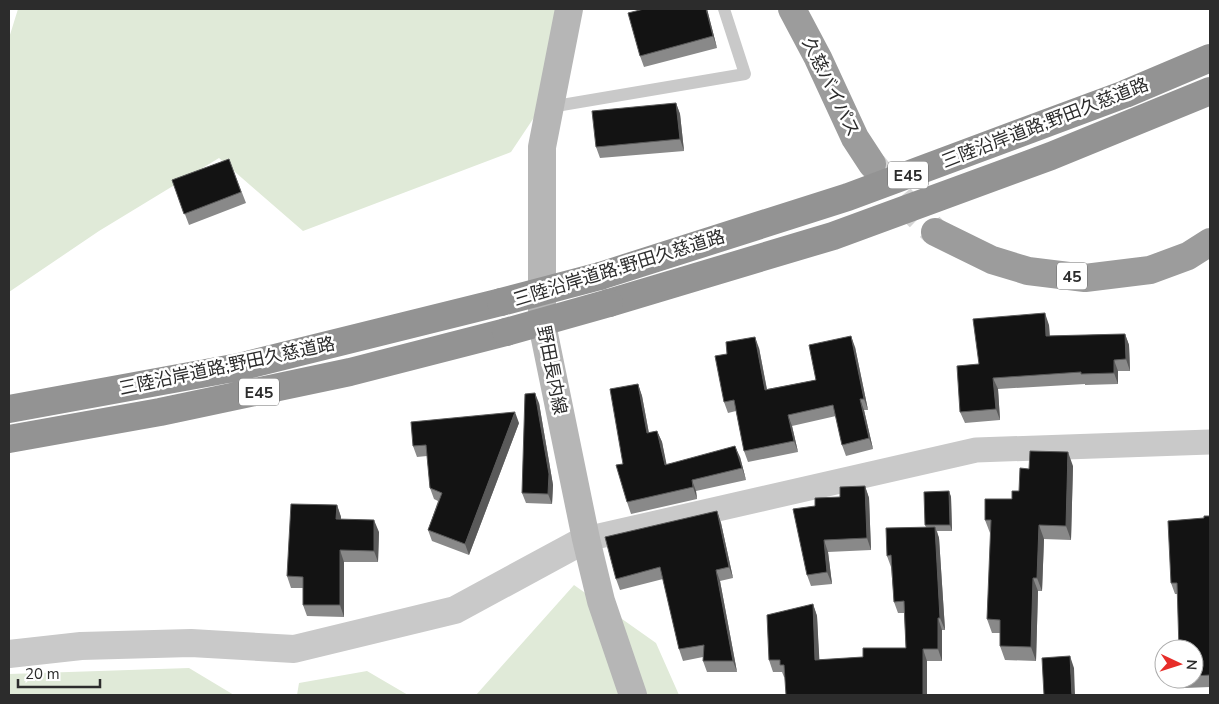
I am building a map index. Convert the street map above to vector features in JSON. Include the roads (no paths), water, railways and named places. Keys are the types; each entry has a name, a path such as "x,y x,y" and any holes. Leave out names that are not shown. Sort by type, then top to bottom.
{"highway":[{"name":"久慈バイパス","path":"792,9 818,58 854,138 872,164"},
{"path":"814,9 818,58"},
{"name":"三陸沿岸道路;野田久慈道路","path":"9,409 239,367 600,276 848,197 1125,94 1210,58"},
{"name":"三陸沿岸道路;野田久慈道路","path":"9,439 160,412 331,376 506,332 608,303 832,236 1051,156 1210,91"},
{"name":"45","path":"935,232 992,260 1028,271 1085,278 1150,270 1188,256 1210,242"}],"main road":[{"name":"野田長内線","path":"569,9 542,147 542,324 586,539 601,600 632,695"}],"street":[{"path":"9,654 81,646 191,644 294,649 455,610 586,539 976,450 1210,442"}],"lane":[{"path":"550,108 745,74 724,9"}],"tunnel":[{"path":"873,165 902,200 935,232"}]}
